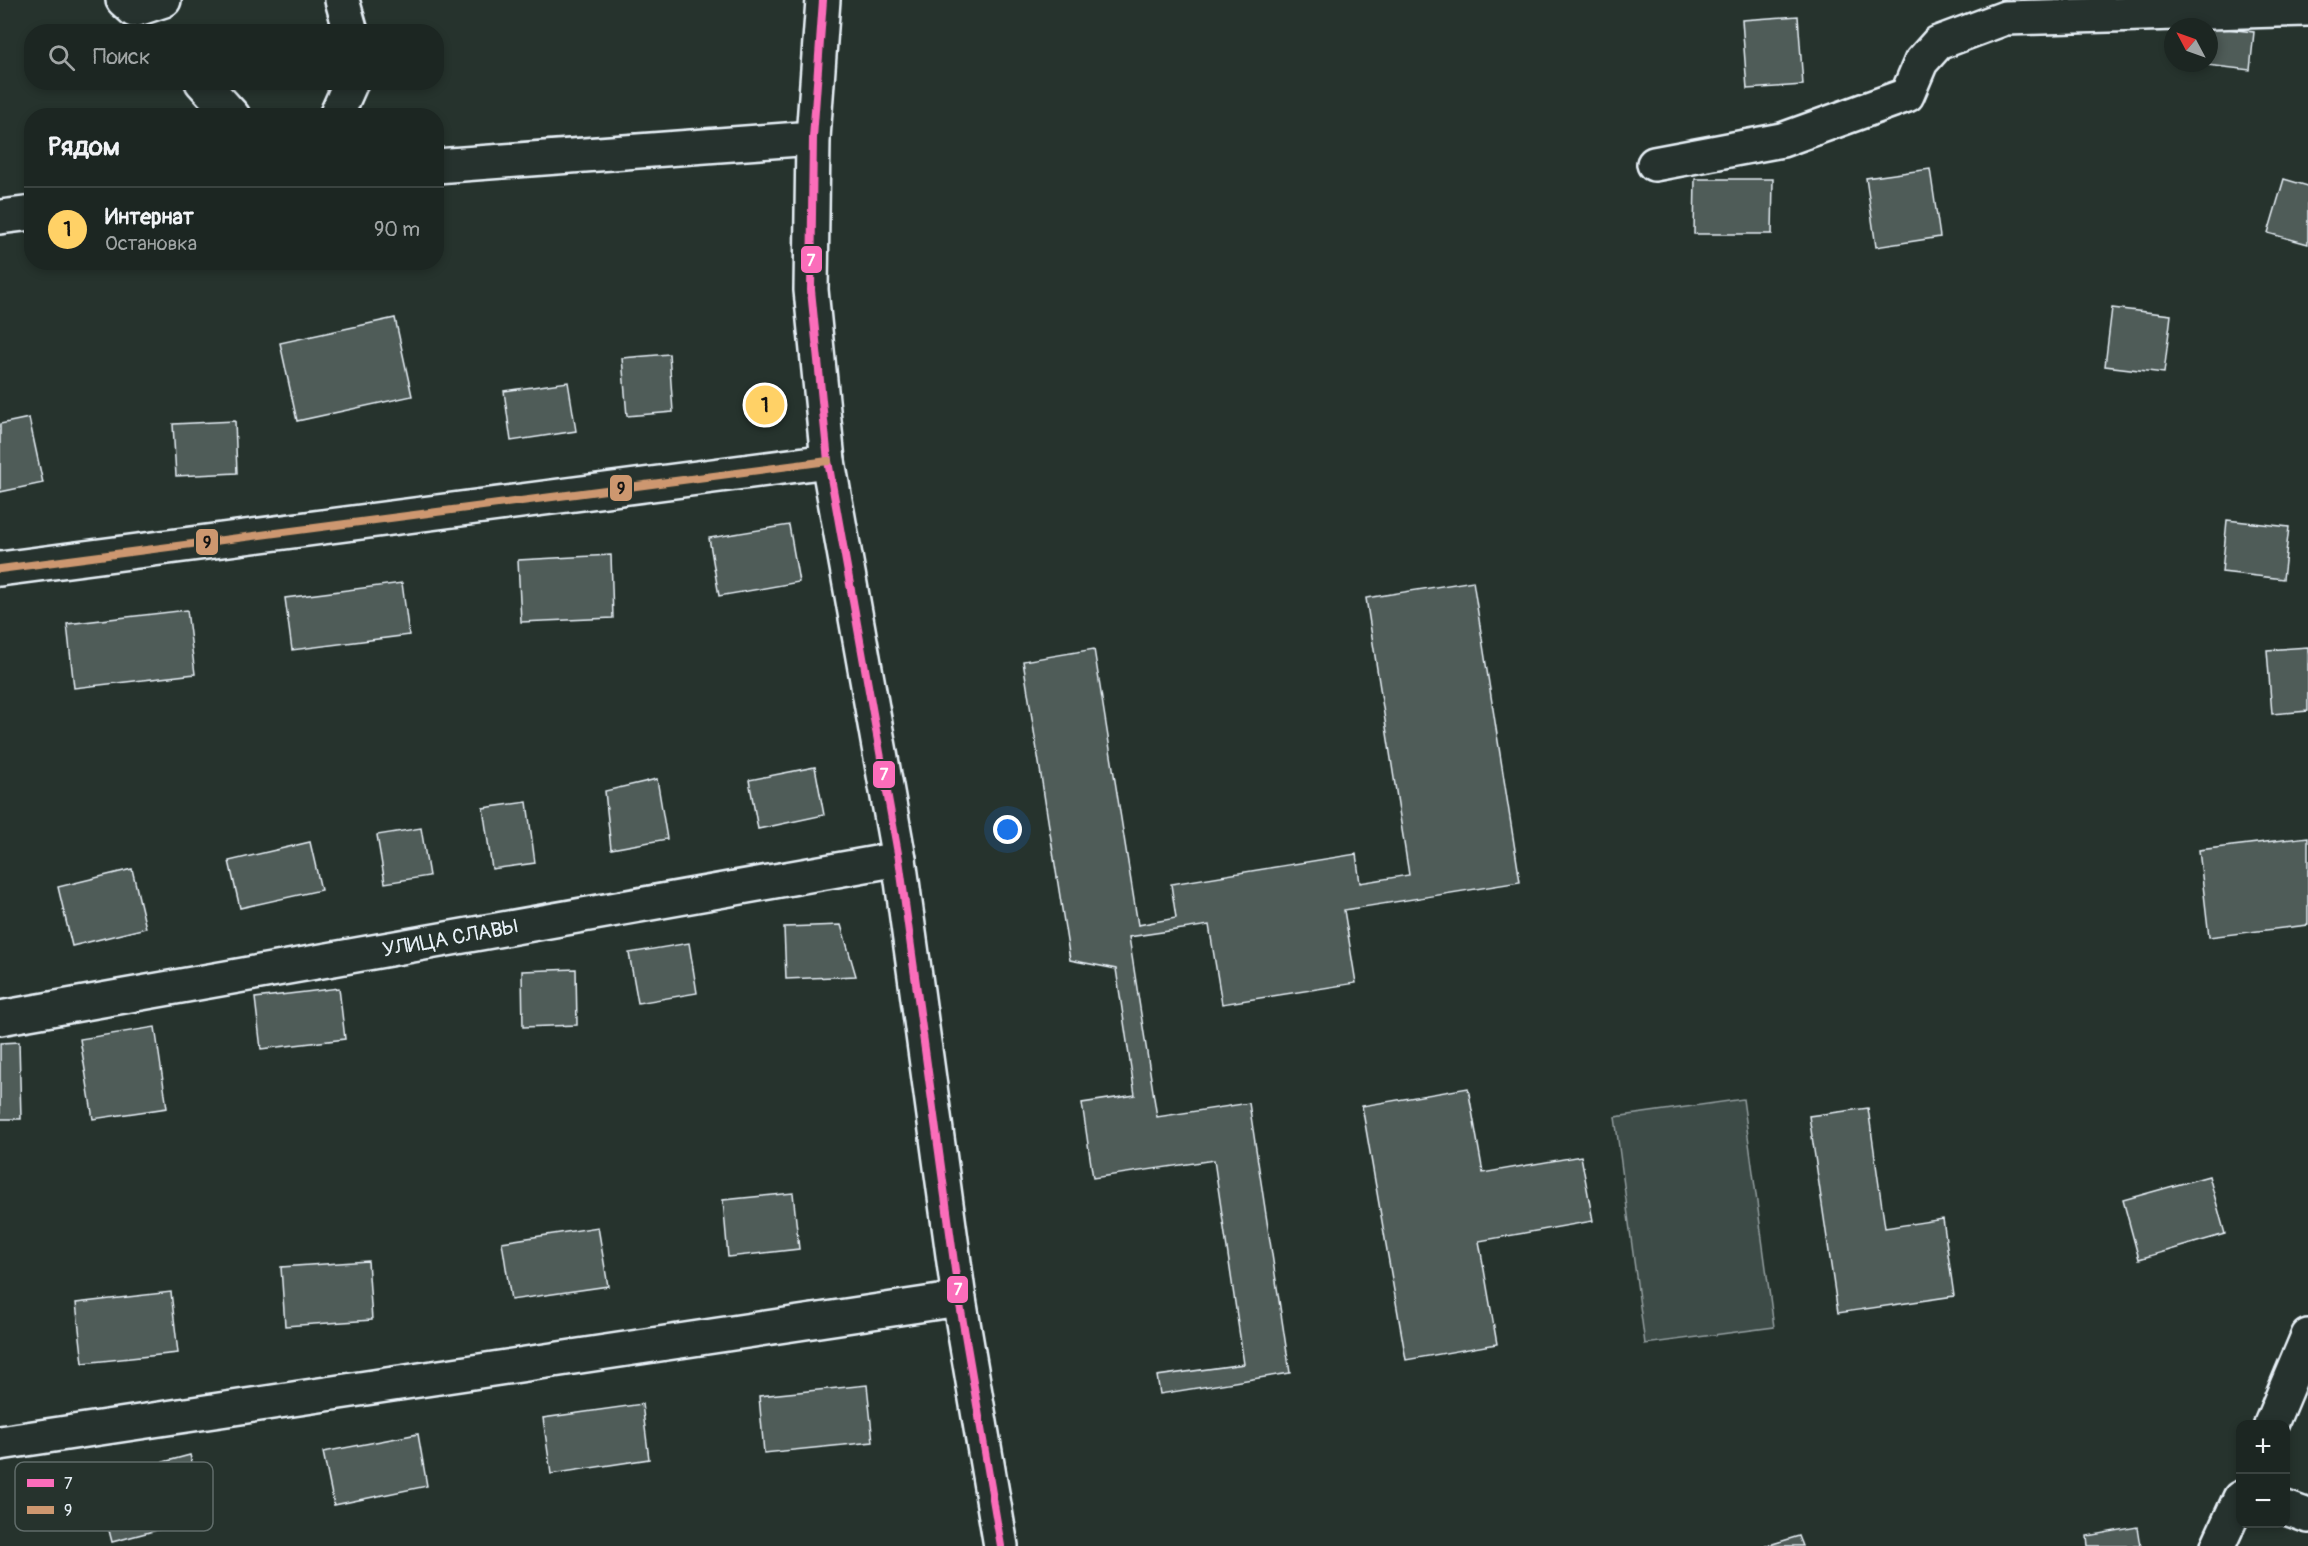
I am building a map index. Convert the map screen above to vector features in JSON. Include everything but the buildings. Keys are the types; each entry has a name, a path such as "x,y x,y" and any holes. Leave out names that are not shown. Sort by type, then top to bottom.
{"street":[{"path":"342,0 351,24"},
{"path":"823,0 813,138 811,290 828,461 899,859 959,1299 1001,1546"},
{"path":"1654,165 1782,140 1907,95 1921,62 1938,43 2005,18 2308,9"},
{"path":"209,90 226,108"},
{"path":"340,108 347,90"},
{"path":"444,165 813,138"},
{"path":"0,217 24,214"},
{"path":"0,569 828,461"},
{"name":"УЛИЦА СЛАВЫ","path":"0,1018 899,859"},
{"path":"0,1443 959,1299"},
{"path":"2273,1420 2308,1336"},
{"path":"2218,1546 2236,1508"},
{"path":"2290,1509 2308,1516"}],"shaded area":[{"path":"1743,1099 1774,1327 1645,1344 1615,1117"}],"transit line":[{"name":"7","path":"823,0 813,138 811,290 828,461 899,859 959,1299 1001,1546"},
{"name":"9","path":"0,569 828,461"}],"place":[{"name":"Интернат","path":"765,405"}]}
